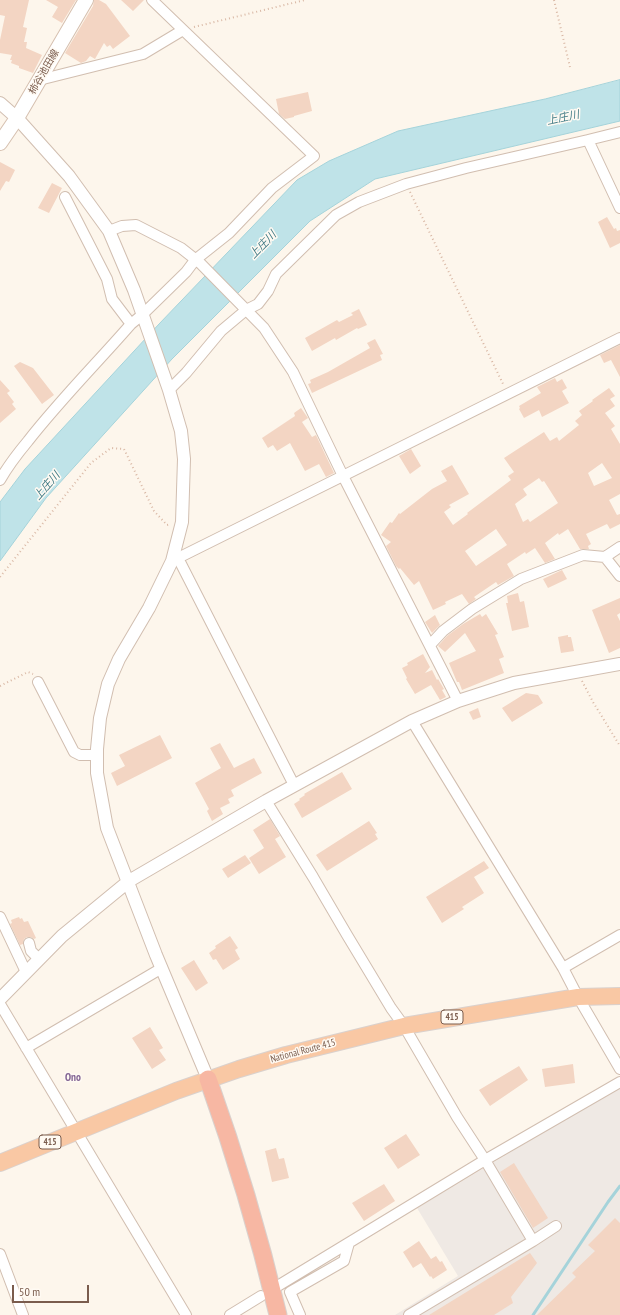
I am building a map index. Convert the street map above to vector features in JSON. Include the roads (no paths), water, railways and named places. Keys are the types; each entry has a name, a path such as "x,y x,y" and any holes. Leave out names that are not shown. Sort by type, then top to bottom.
{"highway":[{"name":"National Route 415","path":"0,1163 208,1079 286,1055 404,1026 578,997 620,996"},
{"path":"208,1079 245,1186 278,1315"}],"main road":[{"name":"柿谷池田線","path":"0,143 17,118 86,0"}],"street":[{"path":"0,480 6,469 51,412 102,358 131,324 197,261 229,233 272,188 314,156 152,0"},
{"path":"39,80 143,54 183,30"},
{"path":"0,103 17,118 69,176 109,231 134,290 169,390 181,430 184,459 182,522 175,560 119,659 108,684 100,718 96,755 97,773 107,828 162,968 208,1079"},
{"path":"169,390 186,373 221,330 246,310 258,304 268,291 276,274 336,215 359,202 406,184 466,168 620,132"},
{"path":"588,140 620,208"},
{"path":"65,197 107,278 112,299 131,324"},
{"path":"109,231 122,226 136,225 181,248 197,261 264,328 293,372 343,476 458,701"},
{"path":"175,560 620,338"},
{"path":"430,645 443,631 472,609 521,579 583,555 605,557 620,547"},
{"path":"605,557 620,576"},
{"path":"175,560 294,785"},
{"path":"0,999 62,936 129,881 294,785 412,721 458,701 514,683 620,664"},
{"path":"38,682 74,752 80,755 96,755"},
{"path":"412,721 563,968 620,1069"},
{"path":"266,801 351,942 404,1026 456,1117 486,1160 533,1241"},
{"path":"0,917 26,972"},
{"path":"563,968 620,935"},
{"path":"29,943 31,951 39,959"},
{"path":"26,1048 162,968"},
{"path":"0,1004 75,1132 186,1315"},
{"path":"276,1287 486,1160 620,1082"},
{"path":"410,1315 556,1226"},
{"path":"300,1315 290,1292 344,1261 349,1242"},
{"path":"0,1254 23,1315"},
{"path":"230,1315 261,1296"}],"water":[{"name":"上庄川","path":"620,80 620,121 375,179 310,221 172,359 46,498 0,561 0,502 25,469 159,324 297,180 329,161 398,131 545,99"}],"waterway":[{"path":"533,1315 620,1186"}],"district":[{"name":"Ono","path":"73,1078"}]}
